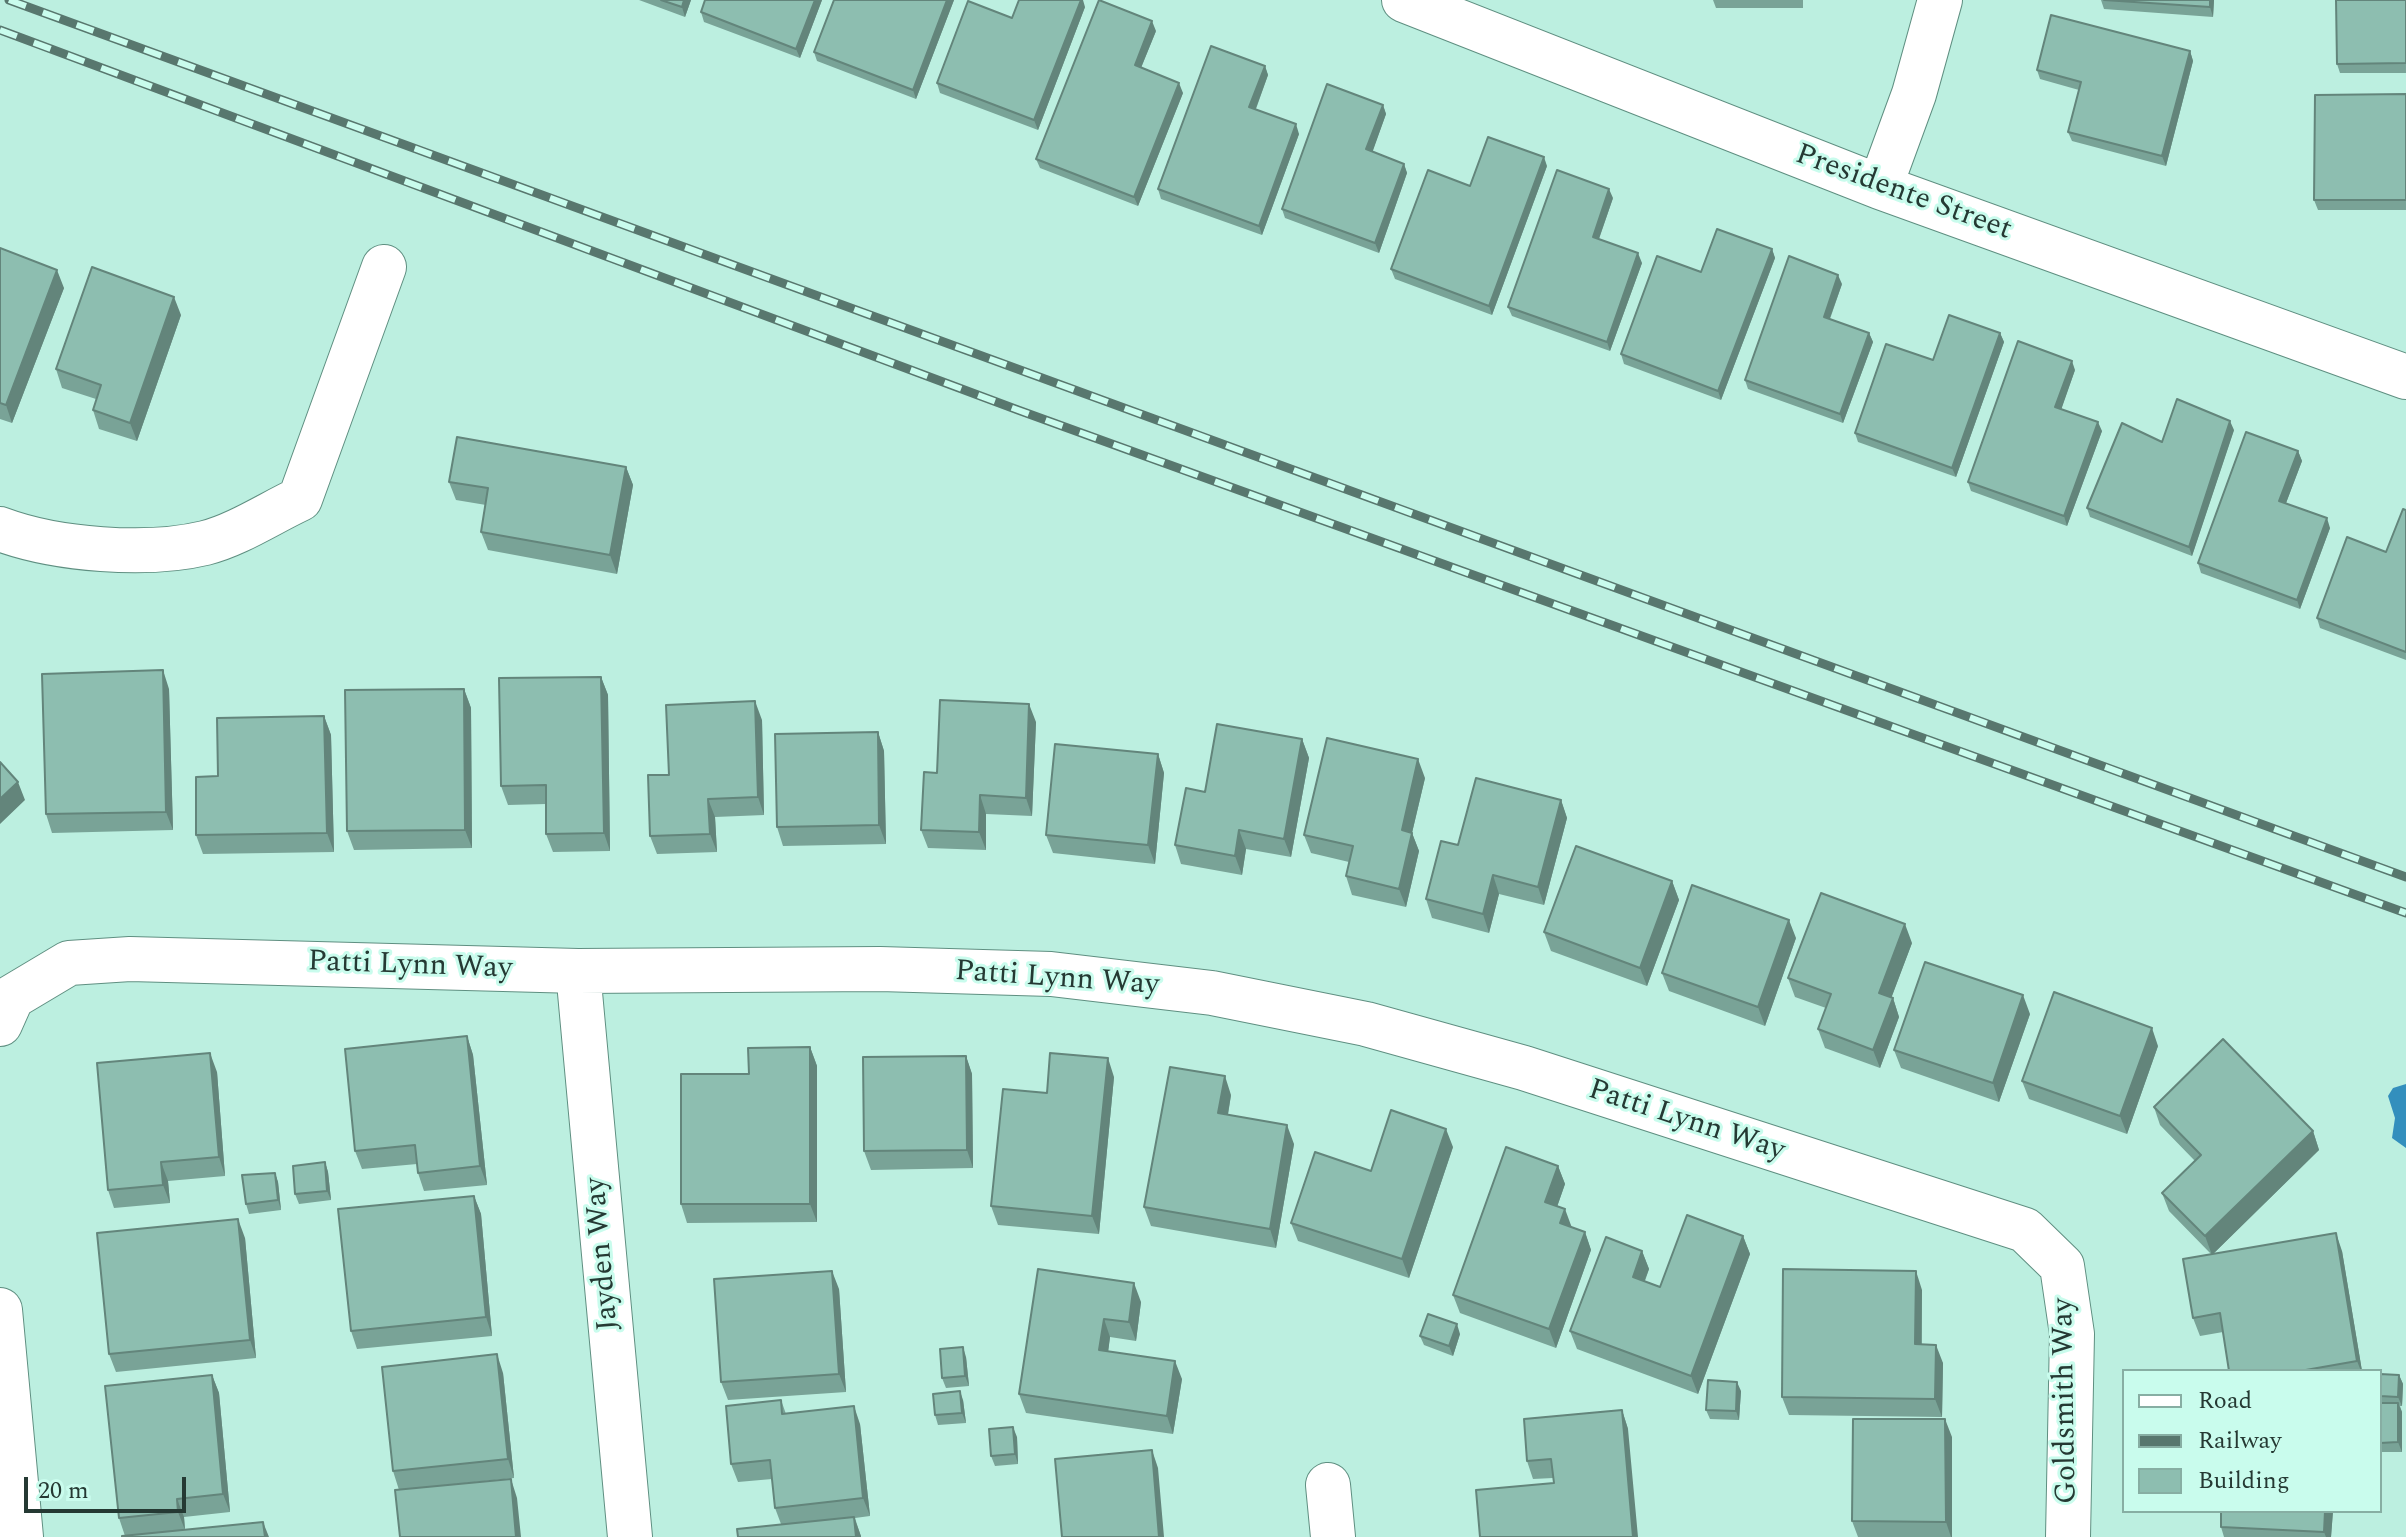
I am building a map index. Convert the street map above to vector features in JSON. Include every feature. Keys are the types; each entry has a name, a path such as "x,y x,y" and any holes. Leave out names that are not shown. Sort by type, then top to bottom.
{"street":[{"name":"Presidente Street","path":"1404,0 1880,187 2406,377"},
{"path":"1880,187 1914,94 1940,0"},
{"path":"0,529 18,535 127,551 207,543 300,499 384,267"},
{"name":"Patti Lynn Way","path":"6,1010 69,963 130,959 578,971 880,969 1051,974 1212,993 1366,1024 1524,1068 2025,1230 2062,1266"},
{"name":"Jayden Way","path":"578,971 630,1537"},
{"name":"Goldsmith Way","path":"2062,1266 2072,1334 2068,1537"},
{"path":"0,1310 21,1537"},
{"path":"1328,1485 1333,1537"}],"water":[{"path":"2406,1084 2406,1148 2392,1138 2395,1118 2388,1096 2393,1088"}],"building":[{"path":"661,0 684,0 682,7"},
{"path":"705,0 815,0 796,49 701,12"},
{"path":"834,0 947,0 913,90 814,52"},
{"path":"1019,0 1081,0 1034,120 937,83 968,1 1012,18"},
{"path":"1099,0 1152,21 1135,65 1179,83 1134,197 1036,159"},
{"path":"2104,0 2210,0 2210,7"},
{"path":"2336,0 2406,0 2406,63 2337,64"},
{"path":"2051,15 2190,51 2162,156 2068,132 2081,82 2037,70"},
{"path":"1211,46 1265,66 1249,107 1296,124 1259,226 1158,189"},
{"path":"1327,84 1383,105 1366,149 1404,164 1375,243 1282,209"},
{"path":"2406,94 2406,200 2314,200 2315,95"},
{"path":"1488,137 1544,157 1489,306 1391,269 1428,170 1470,186"},
{"path":"1557,170 1609,189 1593,237 1638,253 1607,342 1508,307"},
{"path":"1717,229 1772,249 1718,391 1621,354 1657,256 1701,272"},
{"path":"0,248 57,270 6,405 0,403"},
{"path":"1789,256 1838,275 1824,317 1869,333 1840,414 1745,380"},
{"path":"92,267 174,297 130,423 93,410 101,385 56,369"},
{"path":"1949,315 2000,333 1952,468 1855,433 1886,344 1933,360"},
{"path":"2018,341 2072,361 2055,407 2098,422 2064,516 1968,482"},
{"path":"2177,399 2230,421 2189,547 2087,508 2122,423 2162,442"},
{"path":"2246,432 2298,451 2279,501 2327,518 2297,600 2198,563"},
{"path":"457,437 626,467 610,555 481,532 488,488 449,482"},
{"path":"2403,509 2406,510 2406,652 2317,618 2347,537 2386,552"},
{"path":"163,670 166,812 46,814 42,674"},
{"path":"601,677 604,833 546,834 546,785 501,786 499,678"},
{"path":"464,689 465,830 347,831 345,690"},
{"path":"940,700 1029,704 1026,798 980,795 979,832 921,830 924,772 937,773"},
{"path":"755,701 758,797 708,799 710,834 650,836 648,775 669,775 666,705"},
{"path":"324,716 327,833 196,835 196,777 218,776 217,718"},
{"path":"1217,724 1302,739 1284,839 1239,830 1235,856 1175,845 1186,788 1205,792"},
{"path":"878,732 879,825 777,827 775,734"},
{"path":"1327,738 1418,759 1402,830 1412,833 1399,889 1346,876 1353,846 1304,835"},
{"path":"1055,744 1158,754 1148,845 1046,835"},
{"path":"0,762 18,782 0,799"},
{"path":"1476,778 1561,800 1538,887 1493,875 1483,914 1426,899 1441,841 1458,845"},
{"path":"1576,846 1672,881 1640,968 1544,932"},
{"path":"1692,885 1789,920 1758,1007 1662,973"},
{"path":"1821,893 1905,924 1879,993 1893,998 1873,1050 1818,1029 1831,994 1788,978"},
{"path":"1925,962 2023,995 1993,1083 1894,1050"},
{"path":"2054,992 2152,1028 2120,1116 2022,1081"},
{"path":"467,1036 480,1166 418,1173 415,1145 355,1151 345,1049"},
{"path":"2223,1039 2313,1131 2205,1236 2162,1193 2201,1155 2154,1107"},
{"path":"810,1047 810,1204 681,1204 681,1074 749,1074 748,1048"},
{"path":"210,1053 219,1157 161,1162 163,1185 108,1190 97,1063"},
{"path":"1050,1053 1108,1058 1092,1216 991,1206 1003,1089 1047,1093"},
{"path":"966,1056 967,1150 864,1151 863,1057"},
{"path":"1170,1067 1225,1076 1218,1113 1287,1125 1270,1229 1144,1207"},
{"path":"1391,1110 1446,1129 1402,1259 1291,1223 1315,1152 1371,1171"},
{"path":"1506,1147 1558,1166 1545,1202 1565,1209 1560,1223 1585,1232 1549,1329 1453,1295"},
{"path":"325,1162 327,1191 295,1194 293,1166"},
{"path":"275,1173 278,1200 246,1204 242,1175"},
{"path":"474,1196 486,1317 351,1331 338,1209"},
{"path":"1687,1215 1743,1236 1691,1376 1570,1331 1606,1237 1642,1251 1633,1277 1660,1287"},
{"path":"238,1219 250,1340 109,1354 97,1233"},
{"path":"2336,1233 2357,1361 2311,1369 2229,1369 2220,1313 2193,1318 2183,1259"},
{"path":"1038,1269 1134,1283 1129,1322 1104,1319 1099,1350 1175,1361 1167,1416 1019,1394"},
{"path":"1783,1269 1916,1271 1915,1344 1936,1345 1935,1399 1782,1397"},
{"path":"832,1271 839,1374 721,1382 714,1279"},
{"path":"1428,1314 1457,1324 1449,1346 1420,1336"},
{"path":"963,1347 965,1376 942,1378 940,1349"},
{"path":"497,1354 508,1459 393,1471 382,1367"},
{"path":"2382,1374 2399,1375 2398,1397 2382,1396"},
{"path":"212,1375 223,1494 177,1499 178,1512 119,1518 105,1386"},
{"path":"1708,1380 1737,1382 1736,1411 1706,1410"},
{"path":"960,1391 962,1413 935,1415 933,1394"},
{"path":"781,1400 782,1414 854,1406 863,1498 775,1508 770,1460 731,1464 726,1406"},
{"path":"2382,1403 2398,1403 2398,1442 2382,1443"},
{"path":"1622,1410 1633,1537 1480,1537 1476,1490 1554,1483 1551,1459 1527,1461 1524,1419"},
{"path":"1853,1419 1945,1419 1946,1522 1852,1521"},
{"path":"1013,1427 1015,1454 991,1456 989,1429"},
{"path":"1152,1450 1159,1537 1062,1537 1055,1459"},
{"path":"511,1479 516,1537 400,1537 395,1490"},
{"path":"2221,1513 2325,1513 2324,1532 2221,1527"},
{"path":"854,1517 856,1537 738,1537 737,1529"},
{"path":"263,1522 265,1537 122,1537 122,1536"}],"railway":[{"path":"9,0 2406,877"},
{"path":"0,30 1018,410 2406,913"}]}
